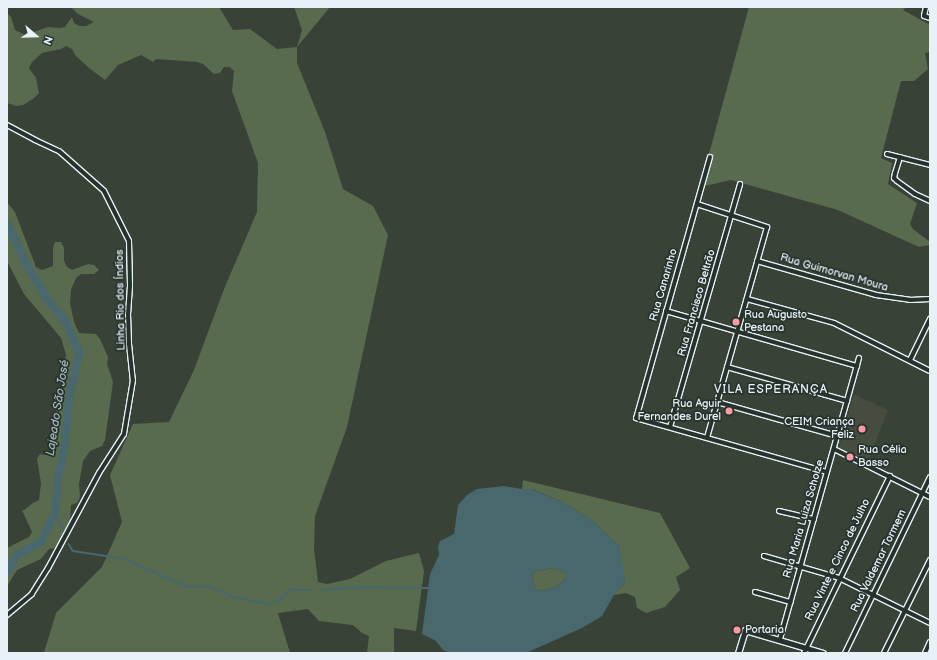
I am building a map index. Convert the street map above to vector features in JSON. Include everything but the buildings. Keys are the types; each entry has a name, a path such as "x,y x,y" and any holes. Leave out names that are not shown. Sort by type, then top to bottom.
{"street":[{"path":"926,7 924,16 930,18"},
{"name":"Linha Rio dos Índios","path":"7,125 59,151 104,191 129,240 130,286 128,322 133,380 124,434 99,473 48,568 32,594 7,615"},
{"path":"887,154 930,165"},
{"name":"Rua Canarinho","path":"670,428 636,418 710,157"},
{"path":"900,157 894,178 915,194 930,201"},
{"name":"Rua Francisco Beltrão","path":"670,428 740,184"},
{"path":"697,204 767,227 707,438"},
{"name":"Rua Guimorvan Moura","path":"757,261 876,295 910,300 930,299"},
{"path":"747,299 834,323 930,371"},
{"path":"666,311 857,366"},
{"path":"910,360 930,319"},
{"name":"Rua Maria Luiza Scholze","path":"780,639 859,358"},
{"path":"727,367 847,400"},
{"path":"717,402 837,436"},
{"path":"670,428 827,472"},
{"path":"834,449 930,496"},
{"name":"Rua Vinte e Cinco de Julho","path":"805,650 890,476"},
{"name":"Rua Valdemar Tormem","path":"845,653 872,594 930,477"},
{"path":"779,511 814,519"},
{"path":"764,556 840,578 930,623"},
{"path":"884,653 930,560"},
{"path":"755,592 790,602"},
{"path":"738,653 745,630 780,639 805,650 822,653"},
{"path":"924,653 930,642"}],"shaded area":[{"name":"CEIM Criança Feliz","path":"854,394 888,410 868,462 839,448"}],"green space":[{"path":"71,7 219,7 233,30 250,29 277,49 297,47 297,63 325,132 343,189 373,206 388,235 347,427 315,516 314,549 318,582 327,584 350,579 386,561 419,553 424,571 416,631 394,628 394,653 367,653 369,636 362,633 353,625 319,621 308,609 278,613 290,653 44,653 56,613 102,567 122,522 110,475 133,424 169,422 194,370 224,289 257,212 258,163 232,91 234,71 230,67 224,67 220,73 214,74 203,64 197,62 156,59 153,62 141,55 118,65 105,80 75,55 72,49 66,46 61,49 42,53 32,62 29,68 36,78 39,93 34,98 23,105 16,106 7,103 7,13 11,17 15,30 25,35 48,27 65,27 72,17 74,23 79,26 86,26 94,22 78,14"},
{"path":"294,7 330,7 297,47 302,30"},
{"path":"749,7 906,7 903,10 930,25 930,52 925,53 928,69 914,81 901,81 881,158 892,163 888,184 917,203 910,224 913,229 930,242 930,245 919,247 838,210 731,180 700,187"},
{"path":"7,202 15,212 36,267 42,270 53,266 53,248 55,242 61,242 64,248 64,261 67,267 72,270 88,264 94,265 99,270 94,274 81,274 76,278 71,290 70,303 74,322 79,333 96,334 100,339 108,357 107,364 113,382 105,440 102,446 90,451 83,461 79,484 80,497 77,503 71,505 70,523 60,544 55,548 49,549 41,559 17,570 7,586 7,548 29,537 32,532 22,510 39,500 41,483 37,459 40,454 46,455 51,453 56,436 54,424 66,355 61,338 24,294 7,261"},
{"path":"523,480 660,513 690,568 676,577 680,590 665,607 646,613 637,608 635,597 626,593 614,595 625,582 619,546 594,522 563,502 532,489 522,489"},
{"path":"554,568 566,573 566,577 562,583 542,591 535,589 532,577 533,573 536,571"}],"water":[{"path":"504,486 531,489 563,502 594,522 619,546 625,582 614,595 602,616 582,628 526,653 450,653 443,650 436,641 422,634 430,574 439,555 438,546 440,541 454,534 458,505 467,495 477,489","holes":["554,568 566,573 566,577 562,583 555,587 542,591 535,589 532,577 533,573 536,571"]}],"waterway":[{"name":"Lajeado São José","path":"7,223 25,262 46,297 65,321 79,353 69,401 65,443 58,480 55,513 41,542 17,555 7,572"},
{"path":"55,513 65,531"},
{"path":"69,544 73,551 125,559 188,587 209,586 233,597 269,604 282,598 288,590 313,590"},
{"path":"322,590 361,587 428,588"}],"place":[{"name":"Rua Augusto Pestana","path":"736,322"},
{"name":"Rua Aguir Fernandes Durel","path":"729,411"},
{"name":"CEIM Criança Feliz","path":"862,429"},
{"name":"Rua Célia Basso","path":"850,457"},
{"name":"Portaria","path":"737,630"}],"district":[{"name":"VILA ESPERANÇA","path":"771,390"}]}
